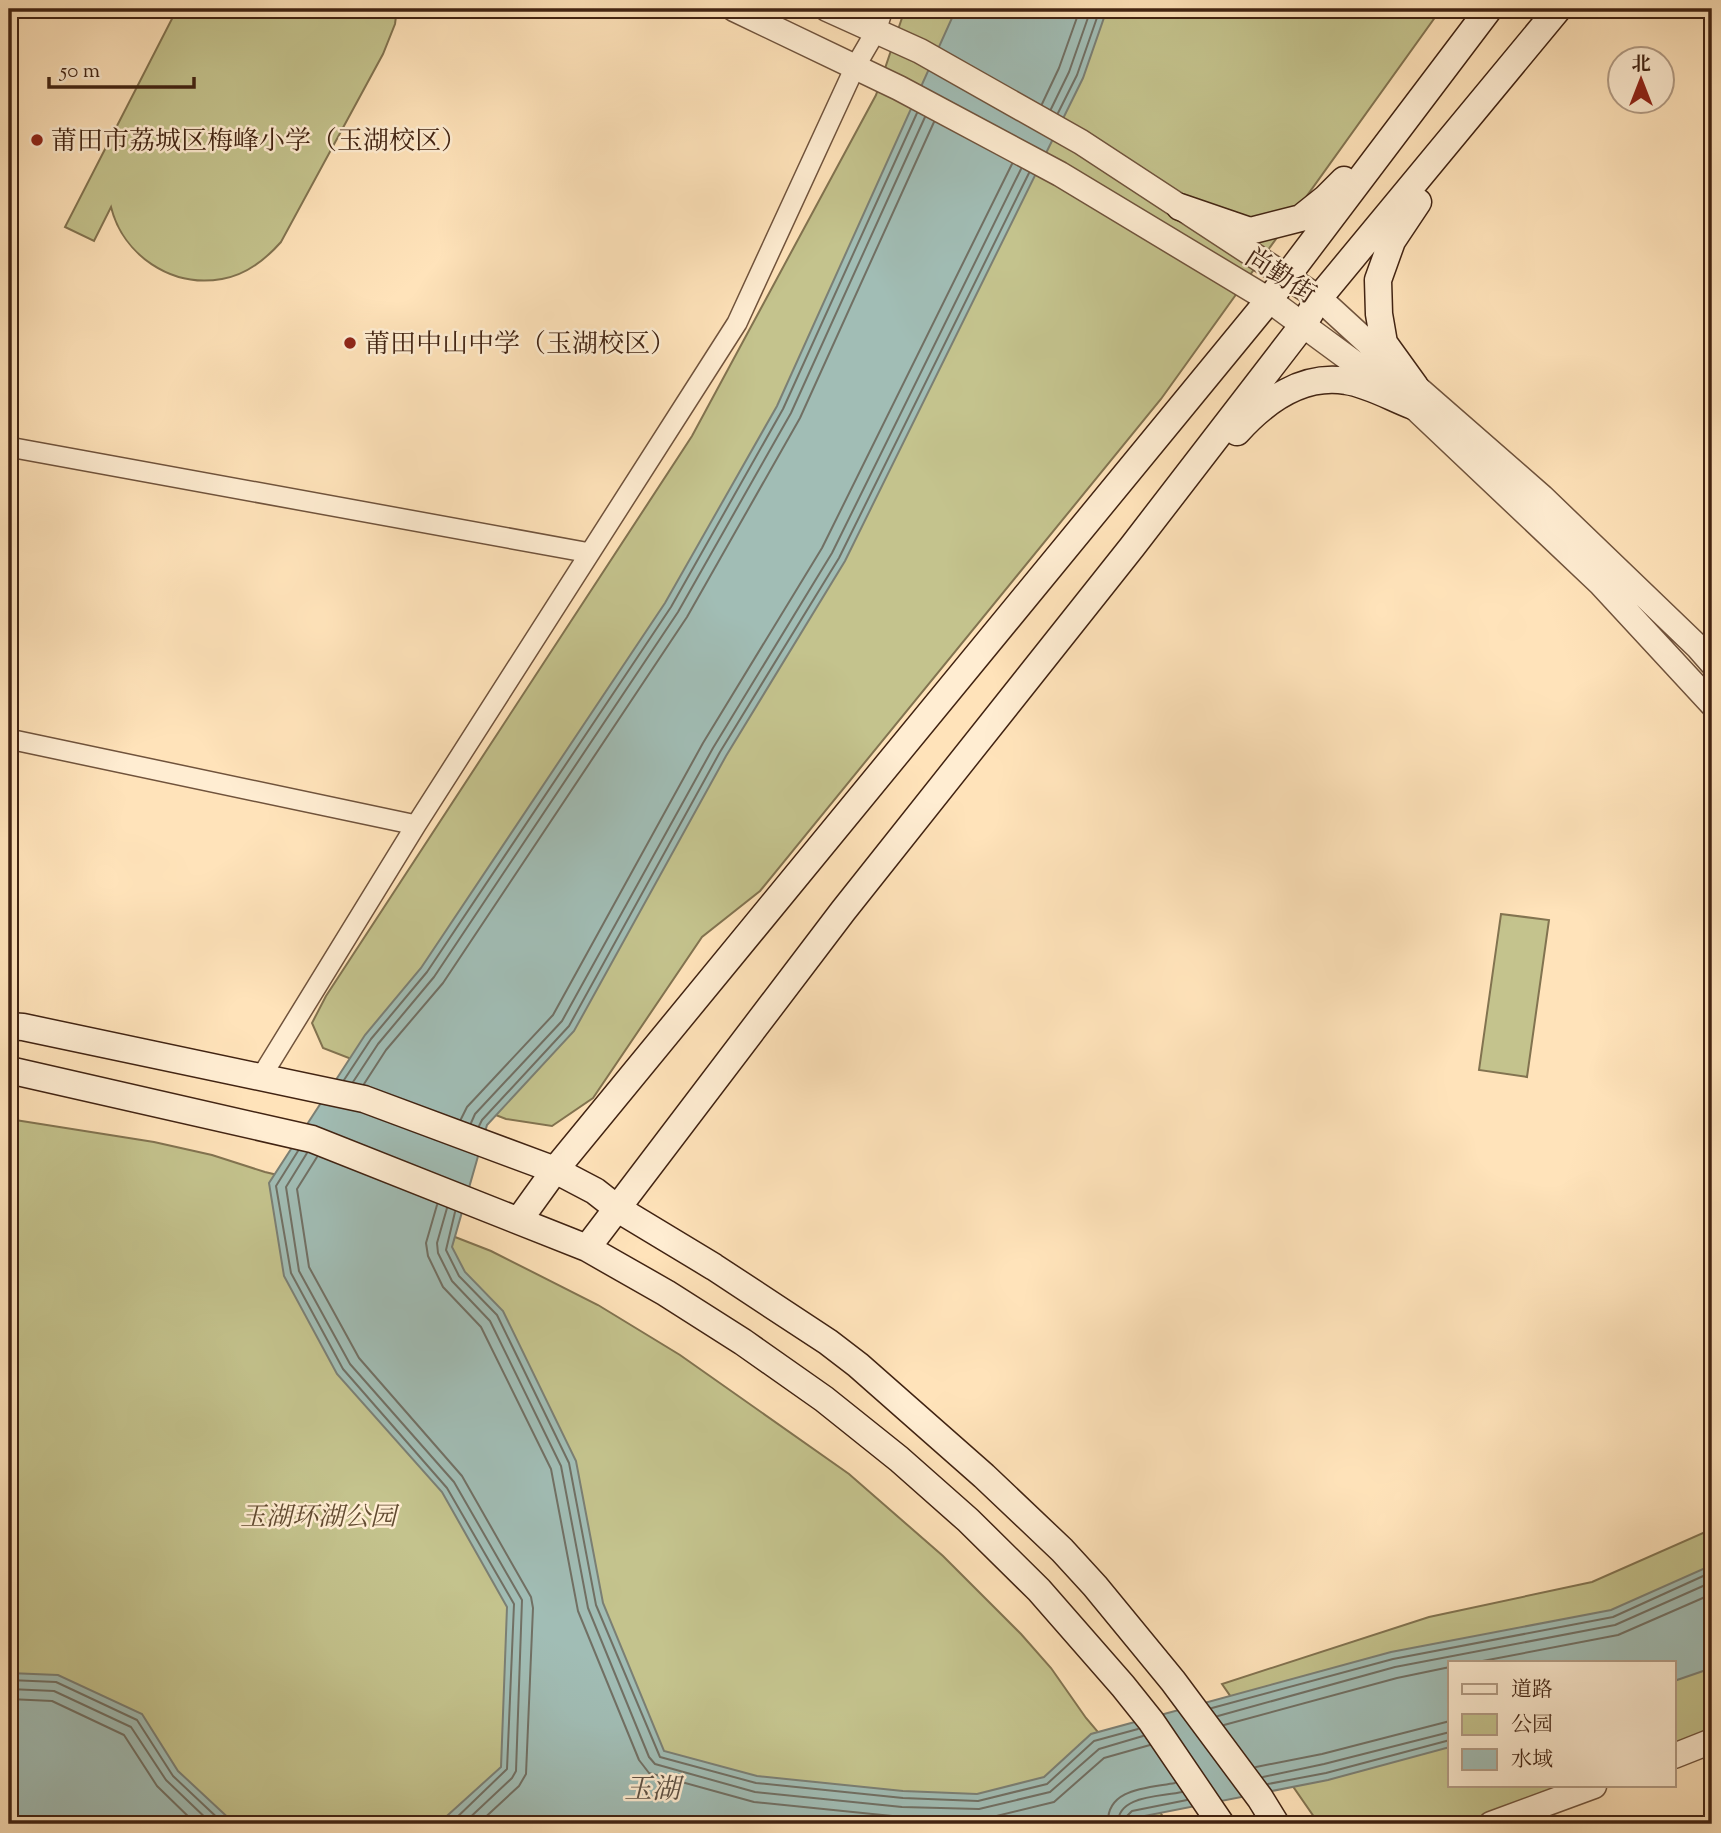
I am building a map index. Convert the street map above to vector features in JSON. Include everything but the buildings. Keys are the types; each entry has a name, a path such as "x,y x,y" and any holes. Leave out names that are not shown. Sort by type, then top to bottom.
{"main road":[{"path":"519,1220 555,1170 1269,300 1489,9"},
{"path":"587,1248 843,911 1132,547 1303,325 1319,298 1558,9"},
{"path":"1180,207 1251,231 1301,218 1326,198 1363,160 1462,44"},
{"path":"1414,396 1384,342 1379,314 1378,280 1392,241 1504,73"},
{"path":"1132,547 1252,416 1289,389 1321,379 1348,381 1414,396"},
{"path":"9,1026 364,1100 555,1170 676,1242 828,1342 858,1365 994,1485 1062,1550 1104,1595 1188,1700 1276,1824"},
{"path":"9,1070 312,1139 587,1248 666,1293 783,1369 861,1428 968,1520 1040,1590 1123,1686 1151,1721 1221,1824"}],"street":[{"name":"尚勤街","path":"734,9 899,88 1060,174 1269,300 1414,396 1542,497 1712,663"},
{"name":"尚勤街","path":"827,9 880,20 920,51 1081,142 1319,298 1601,584 1712,704"},
{"path":"261,1077 416,825 737,323 855,67 880,20"},
{"path":"9,447 590,553"},
{"path":"9,740 416,825"},
{"path":"1676,1755 1712,1741"},
{"path":"1491,1824 1591,1787"}],"green space":[{"path":"177,9 397,9 395,24 383,54 281,242 254,265 239,274 222,279 185,278 152,264 126,240 111,207 94,241 65,227"},
{"path":"905,9 1441,9 1161,399 760,891 702,937 593,1098 552,1126 506,1119 323,1048 312,1023 326,996 692,436 876,95"},
{"path":"1501,914 1549,920 1527,1077 1479,1070"},
{"name":"玉湖环湖公园","path":"9,1119 154,1142 324,1186 491,1251 598,1305 680,1355 849,1474 943,1556 1051,1668 1086,1718 1136,1777 1168,1824 9,1824"},
{"path":"1712,1529 1712,1734 1676,1748 1676,1661 1448,1661 1448,1787 1572,1787 1473,1824 1319,1824 1222,1684 1429,1617 1592,1582"}],"water":[{"name":"玉湖","path":"956,9 1107,9 1083,78 845,561 726,756 574,1031 487,1125 452,1247 465,1272 503,1311 576,1461 603,1603 664,1751 757,1776 903,1791 977,1794 1044,1777 1091,1734 1391,1652 1611,1610 1712,1565 1712,1668 1676,1680 1676,1661 1448,1661 1448,1748 1328,1780 1134,1818 1134,1824 438,1824 501,1767 507,1607 442,1492 337,1374 284,1276 269,1183 365,1035 421,968 665,603 777,406"},
{"path":"9,1673 58,1675 142,1714 178,1771 235,1824 9,1824"}],"place":[{"name":"莆田市荔城区梅峰小学（玉湖校区）","path":"37,140"},
{"name":"莆田中山中学（玉湖校区）","path":"350,343"}]}
